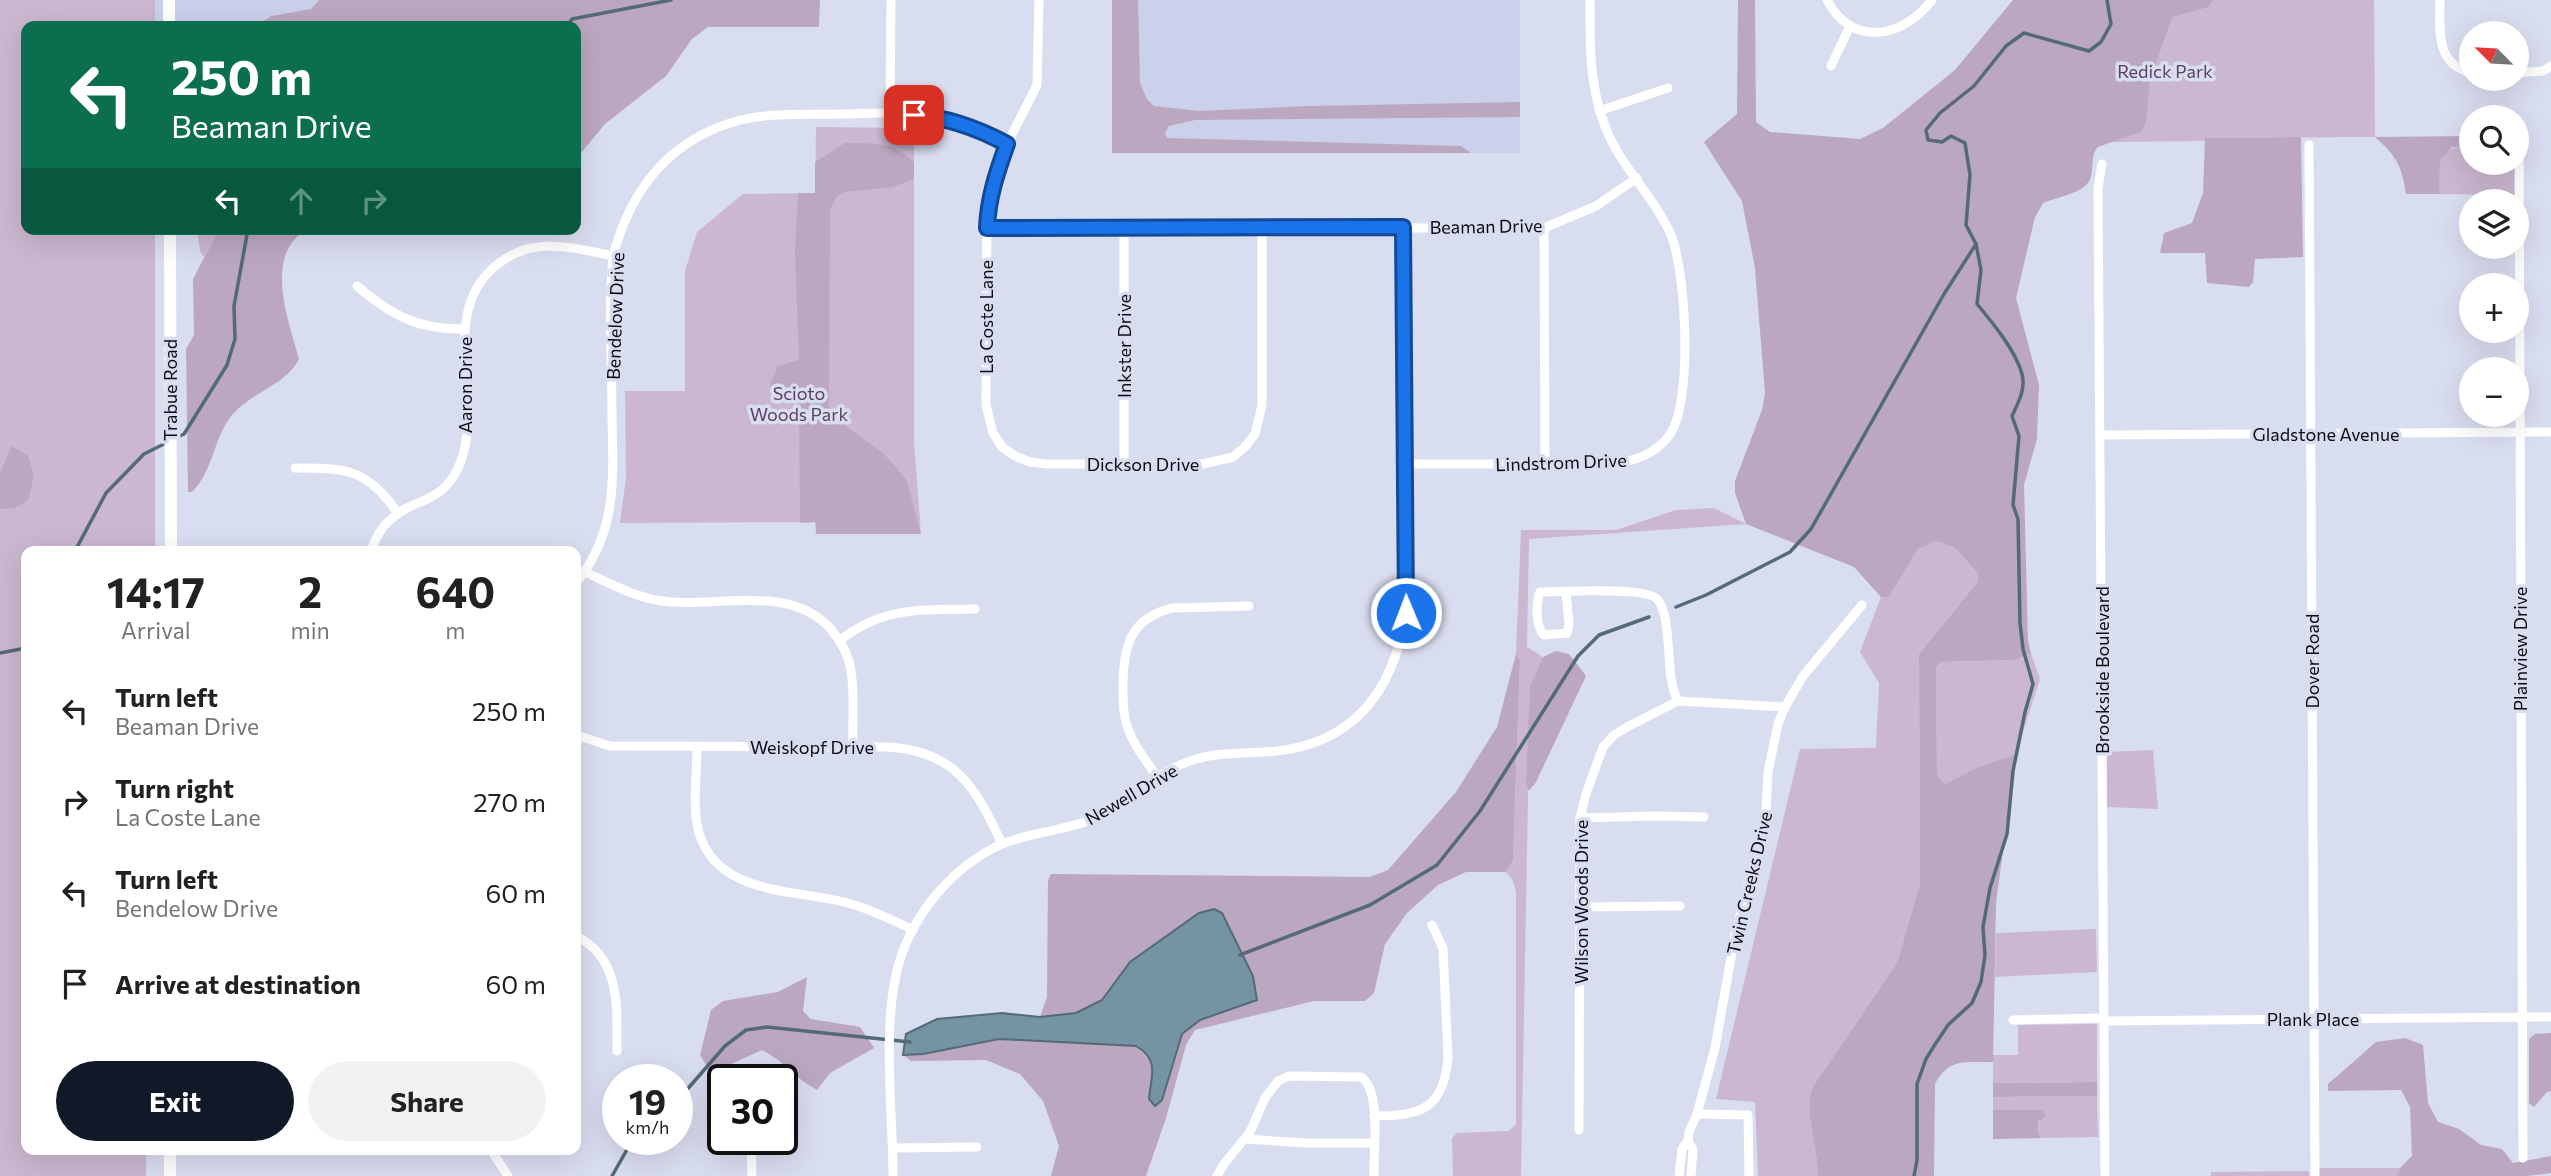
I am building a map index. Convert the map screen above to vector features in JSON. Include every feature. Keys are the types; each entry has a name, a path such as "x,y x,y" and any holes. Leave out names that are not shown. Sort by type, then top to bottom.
{"main road":[{"path":"169,0 169,21"},
{"name":"Trabue Road","path":"170,235 171,546"},
{"path":"170,1155 170,1176"}],"street":[{"path":"890,113 891,0"},
{"name":"La Coste Lane","path":"993,433 986,405 987,208 1007,144 1037,85 1039,0"},
{"name":"Lindstrom Drive","path":"1404,464 1612,464 1636,460 1656,449 1669,437 1678,421 1684,386 1683,286 1672,238 1660,212 1605,129 1599,111 1590,55 1590,0"},
{"path":"1828,0 1838,16 1850,26 1867,31 1898,29 1923,11 1932,0"},
{"path":"2440,0 2443,52 2448,61 2459,68"},
{"path":"1831,66 1850,26"},
{"path":"2529,72 2543,71 2551,66"},
{"path":"1599,111 1668,88"},
{"name":"Bendelow Drive","path":"581,577 601,542 613,497 613,256 633,201 653,172 678,147 710,130 742,120 779,115 890,113 937,116 982,131 1007,144"},
{"name":"Dover Road","path":"2309,145 2315,1176"},
{"name":"Brookside Boulevard","path":"2102,164 2098,188 2105,1176"},
{"name":"Plainview Drive","path":"2519,175 2523,1158"},
{"name":"Beaman Drive","path":"987,228 1544,228 1596,206 1637,178"},
{"name":"Dickson Drive","path":"993,433 1002,447 1015,456 1046,464 1203,464 1233,457 1255,435 1262,405 1262,227"},
{"name":"Newell Drive","path":"893,1176 891,1031 900,960 929,903 951,880 975,859 1002,844 1095,818 1192,760 1223,753 1285,750 1319,741 1352,722 1371,703 1384,684 1395,661 1406,613 1403,227"},
{"name":"Inkster Drive","path":"1124,228 1124,464"},
{"path":"1544,228 1545,464"},
{"name":"Aaron Drive","path":"373,546 381,530 398,513 434,497 447,487 460,464 466,437 465,330 470,305 480,284 495,266 527,248 553,245 613,256"},
{"path":"357,286 380,306 407,321 443,330 465,330"},
{"name":"Gladstone Avenue","path":"2101,435 2551,432"},
{"path":"295,468 350,471 373,484 398,513"},
{"path":"585,572 628,593 671,602 769,601 792,604 823,621 839,641 851,669 853,747"},
{"path":"1566,592 1569,624 1567,633 1544,635 1539,630 1540,592 1566,592 1643,592 1651,593 1658,599 1667,629 1673,688 1678,702"},
{"name":"Twin Creeks Drive","path":"1679,1176 1682,1149 1688,1141 1716,1048 1735,935 1758,850 1767,803 1768,772 1778,724 1784,707 1825,647 1862,605"},
{"path":"1158,778 1133,741 1124,714 1123,666 1127,644 1144,620 1163,610 1249,606"},
{"path":"839,641 863,624 889,613 975,609"},
{"name":"Wilson Woods Drive","path":"1579,1130 1580,818 1595,767 1608,741 1628,727 1678,702 1709,701 1784,707"},
{"name":"Weiskopf Drive","path":"581,737 610,746 853,747 922,751 947,763 961,774 976,792 1002,844"},
{"path":"697,748 698,830 714,862 727,873 760,887 845,902 886,916 913,930"},
{"path":"1580,818 1704,817"},
{"path":"1580,907 1680,906"},
{"path":"1374,1115 1403,1116 1418,1112 1435,1099 1447,1075 1443,948 1432,925"},
{"path":"581,940 598,953 611,974 616,999 617,1051"},
{"name":"Plank Place","path":"2013,1020 2551,1017"},
{"path":"1217,1176 1257,1120 1271,1089 1278,1081 1289,1076 1361,1077 1371,1087 1374,1176"},
{"path":"1697,1114 1748,1115 1749,1176"},
{"path":"1245,1139 1373,1143"},
{"name":"Twin Creeks Drive","path":"1688,1141 1693,1150 1691,1176"},
{"path":"893,1148 977,1147"},
{"path":"494,1155 508,1176"},
{"path":"751,1155 752,1176"}],"shaded area":[{"path":"155,0 319,0 312,9 271,16 264,21 155,21"},
{"path":"319,0 820,0 819,27 708,27 692,39 666,76 605,124 581,153 581,21 264,21 271,16 311,9"},
{"path":"1112,0 1520,0 1520,153 1112,153"},
{"path":"1112,0 1138,0 1140,83 1147,99 1154,106 1199,111 1520,102 1520,117 1195,120 1169,126 1165,133 1167,138 1461,146 1471,153 1112,153"},
{"path":"1738,0 1755,0 1756,122 1770,132 1860,139 1883,128 1955,70 2013,0 2213,0 2208,7 2172,17 2150,80 2146,122 2142,131 2098,147 2086,185 2043,203 2035,217 2016,298 2039,385 2037,439 2024,485 2028,641 2031,653 2015,660 1940,662 1936,667 1937,775 1945,784 1976,768 2016,754 1996,903 1993,1062 1952,1065 1940,1075 1935,1084 1934,1176 1818,1176 1810,1121 1810,1099 1812,1088 1897,963 1920,884 1919,654 1977,583 1978,573 1955,548 1936,541 1918,549 1889,597 1881,597 1854,567 1746,524 1735,493 1735,481 1762,410 1765,393 1755,268 1742,201 1704,142 1737,114"},
{"path":"2459,136 2459,147 2452,147 2440,160 2439,194 2406,194 2397,162 2375,137"},
{"path":"2301,137 2303,257 2255,259 2253,282 2249,287 2207,283 2205,253 2160,253 2164,233 2192,223 2203,193 2205,138"},
{"path":"845,143 882,145 897,150 914,162 914,179 893,187 845,192 837,196 830,211 829,407 832,416 884,454 906,479 921,534 816,534 816,522 800,523 799,396 773,394 770,384 778,366 799,360 795,251 798,193 815,193 815,162"},
{"path":"216,235 300,235 286,254 282,271 285,308 299,359 277,383 249,400 232,415 205,474 192,492 188,492 186,349 194,335 193,279"},
{"path":"12,446 28,456 34,476 28,500 15,508 0,509 0,472"},
{"path":"1556,651 1569,654 1586,676 1536,782 1529,791 1526,784 1530,686 1543,657"},
{"path":"1516,654 1520,660 1513,860 1506,872 1466,872 1438,885 1407,913 1385,944 1374,993 1365,1001 1314,1001 1195,1030 1186,1045 1166,1118 1146,1176 1051,1176 1059,1146 1043,1101 1020,1074 986,1060 911,1061 903,1055 923,1054 999,1039 1136,1046 1149,1057 1153,1069 1149,1099 1182,1034 1200,1020 1257,1000 1130,962 1102,1000 1076,1013 1040,1017 1047,997 1048,880 1051,874 1370,877 1388,870 1456,792 1497,727"},
{"path":"1214,909 1222,913 1253,976 1257,1000 1200,1020 1182,1034 1162,1100 1155,1106 1149,1099 1151,1063 1144,1051 1136,1046 999,1039 923,1054 903,1055 906,1034 937,1019 1002,1013 1040,1017 1076,1013 1102,1000 1130,962 1199,913"},
{"path":"807,977 803,1011 811,1019 860,1027 874,1048 830,1073 817,1090 798,1077 798,1064 783,1064 762,1050 731,1064 707,1064 707,1066 700,1055 711,1010 723,1001 778,992"},
{"path":"2551,1033 2551,1091 2534,1107 2529,1103 2529,1039 2535,1034"},
{"path":"2405,1038 2423,1045 2428,1103 2438,1122 2459,1129 2481,1145 2502,1149 2513,1163 2551,1156 2551,1173 2527,1176 2396,1176 2412,1156 2410,1107 2401,1090 2328,1091 2328,1084 2376,1042"},
{"path":"2097,1082 2097,1096 1993,1097 1993,1083"},
{"path":"1993,1110 2042,1110 2046,1116 2039,1121 2038,1132 2041,1138 1993,1139"}],"green space":[{"path":"0,0 155,0 155,21 21,21 21,235 155,235 155,546 21,546 21,1155 146,1155 146,1176 0,1176"},
{"name":"Redick Park","path":"2013,0 2374,0 2375,137 2206,138 2205,141 2109,142"},
{"name":"Scioto Woods Park","path":"816,127 914,128 914,443 921,534 816,534 815,522 620,523 626,478 625,391 685,391 685,271 697,232 743,194 815,193"},
{"path":"2458,147 2459,175 2515,175 2515,189 2459,189 2459,194 2439,194 2441,158 2450,149"},
{"path":"198,235 216,235 204,257 200,251"},
{"path":"1714,508 1746,524 1529,539 1527,647 1543,657 1530,687 1521,1176 1453,1176 1452,1138 1457,1133 1509,1131 1516,1124 1516,891 1506,872 1513,860 1520,660 1516,654 1521,530 1616,530 1676,510"},
{"path":"1936,541 1955,548 1978,572 1977,583 1919,654 1920,884 1897,963 1812,1088 1810,1121 1818,1176 1758,1176 1755,1102 1716,1099 1800,749 1876,748 1879,683 1860,652 1881,597 1889,597 1918,549"},
{"path":"2031,653 2040,679 2016,754 1976,768 1945,784 1937,776 1936,666 1940,662 2015,660"},
{"path":"2153,750 2158,809 2107,807 2107,752"},
{"path":"2096,929 2097,972 1995,977 1996,933"},
{"path":"2097,1024 2097,1082 1993,1083 1993,1055 2018,1055 2018,1025"},
{"path":"2097,1096 2098,1137 2041,1138 2038,1132 2042,1110 1993,1110 1993,1097"},
{"path":"2318,1168 2400,1168 2396,1176 2318,1176"},
{"path":"2309,1171 2309,1176 2211,1176 2211,1172"}],"waterway":[{"path":"571,21 671,0"},
{"path":"1914,1176 1917,1160 1917,1084 1934,1046 1948,1025 1972,1003 1981,982 1985,955 1983,927 1990,888 2007,834 2013,771 2033,684 2023,649 2020,623 2018,519 2013,505 2019,436 2012,416 2022,390 2022,374 2009,346 1977,304 1981,270 1976,244 1966,225 1970,175 1965,143 1951,136 1942,142 1928,140 1926,130 1940,113 1974,86 2006,46 2024,33 2089,51 2101,42 2111,24 2107,0"},
{"path":"175,438 184,434 227,365 235,339 234,306 247,235"},
{"path":"1676,607 1706,595 1790,552 1811,529 1944,294 1976,244"},
{"path":"78,546 106,493 144,454 168,442"},
{"path":"1240,955 1370,905 1437,865 1480,811 1578,656 1599,635 1649,617"},
{"path":"0,653 21,649"},
{"path":"693,1083 725,1046 746,1030 767,1027 910,1042"},
{"path":"612,1176 624,1155"}],"route":[{"path":"914,115 937,116 982,131 1007,144 987,208 987,228 1403,227 1406,613"}]}
